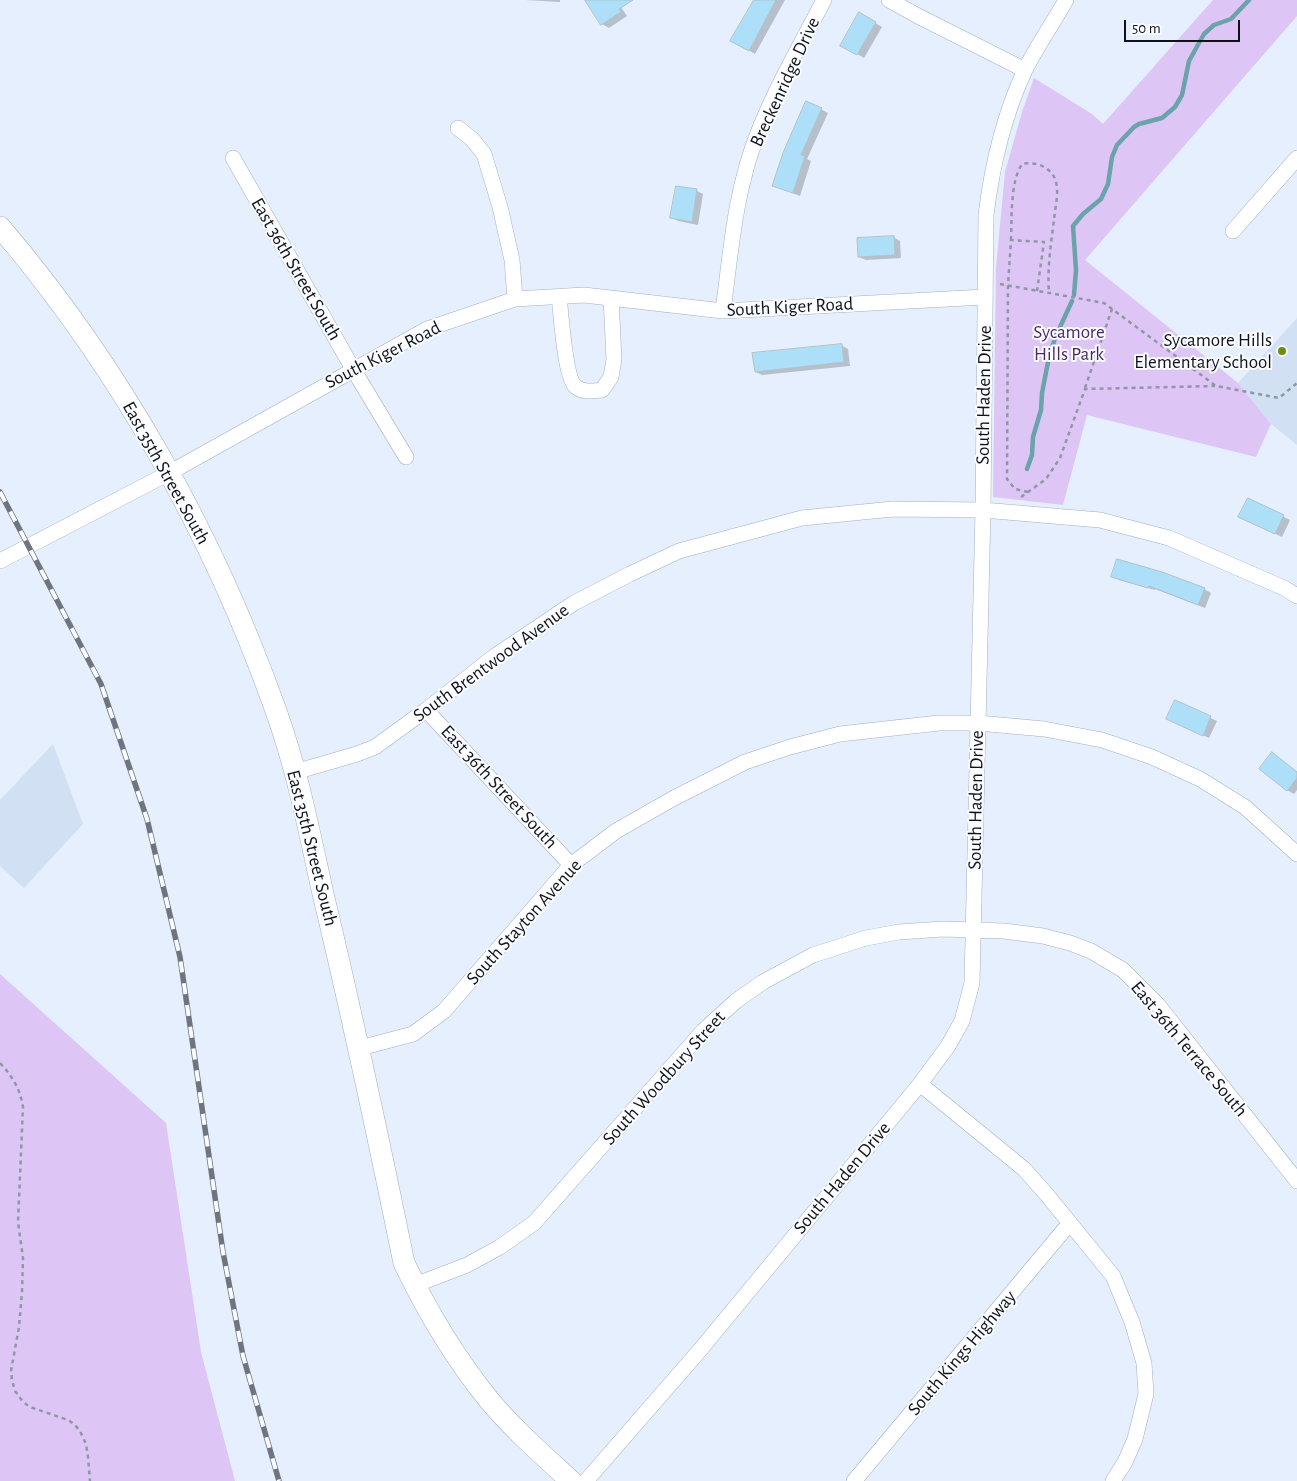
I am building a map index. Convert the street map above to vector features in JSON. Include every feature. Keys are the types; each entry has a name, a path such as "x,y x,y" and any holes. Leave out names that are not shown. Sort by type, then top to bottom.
{"main road":[{"name":"East 35th Street South","path":"0,227 75,323 121,392 169,473 214,561 248,636 277,714 294,772 360,1048 404,1263 453,1352 489,1400 531,1445 571,1481"}],"street":[{"name":"Breckenridge Drive","path":"723,311 737,204 757,134 775,94 824,0"},
{"path":"889,0 1025,70"},
{"name":"South Haden Drive","path":"586,1481 700,1350 920,1084 948,1046 962,1021 972,983 983,510 986,215 990,184 1005,123 1025,70 1066,0"},
{"path":"458,128 472,139 484,154 500,207 512,260 515,299"},
{"name":"East 36th Street South","path":"233,158 353,369 406,457"},
{"path":"1233,230 1297,158"},
{"name":"South Kiger Road","path":"0,561 169,473 427,328 515,299 584,295 723,311 985,297"},
{"path":"559,296 568,375 575,387 588,392 602,390 611,378 614,359 611,298"},
{"name":"South Brentwood Avenue","path":"294,772 375,747 495,656 574,603 630,574 679,552 802,518 893,509 983,510 1100,520 1170,538 1284,588 1297,596"},
{"name":"East 36th Street South","path":"426,710 571,865"},
{"name":"South Stayton Avenue","path":"360,1048 413,1034 444,1011 571,865 616,831 674,798 745,762 790,747 840,734 939,723 978,723 1054,730 1102,740 1152,757 1200,779 1245,806 1297,854"},
{"name":"East 36th Terrace South","path":"973,931 1004,930 1043,936 1070,943 1091,951 1123,970 1158,1005 1297,1181"},
{"name":"South Woodbury Street","path":"415,1285 467,1265 500,1247 534,1223 703,1032 736,1001 763,982 813,955 866,938 899,932 973,931"},
{"path":"920,1084 1024,1169 1113,1276 1132,1322 1144,1362 1146,1394 1135,1439 1125,1462 1113,1481"},
{"name":"South Kings Highway","path":"854,1481 1069,1224"}],"path":[{"path":"1028,492 1015,489 1007,479 1008,285 1013,197 1017,172 1022,164 1030,162 1039,164 1049,171 1056,181 1048,266 1049,293"},
{"path":"1011,240 1044,242 1038,291"},
{"path":"996,283 1104,303 1216,386"},
{"path":"1020,498 1046,479 1060,458 1112,309"},
{"path":"1085,389 1216,386 1279,398 1297,383"},
{"path":"0,1063 16,1083 21,1094 23,1108 18,1222 23,1266 19,1327 11,1371 12,1380 15,1391 23,1402 30,1407 68,1420 80,1431 86,1444 90,1481"}],"shaded area":[{"name":"Sycamore Hills Elementary School","path":"1297,318 1297,445 1271,424 1238,383"},
{"path":"53,744 83,824 24,888 0,866 0,800"}],"green space":[{"name":"Sycamore Hills Park","path":"1213,0 1297,0 1297,16 1085,260 1238,383 1271,424 1256,457 1087,415 1063,505 993,497 996,267 1005,172 1034,78 1092,114 1103,124"},
{"path":"0,974 166,1123 201,1352 235,1481 0,1481"}],"building":[{"path":"585,0 633,0 619,9 621,12 601,25"},
{"path":"754,0 776,0 749,51 730,41"},
{"path":"859,12 876,22 857,55 840,46"},
{"path":"806,101 822,108 801,155 805,156 793,193 772,186 783,153"},
{"path":"676,186 697,189 692,222 670,218"},
{"path":"894,236 895,255 858,257 857,238"},
{"path":"842,344 844,362 755,372 752,353"},
{"path":"1248,498 1284,515 1275,534 1238,517"},
{"path":"1117,559 1162,572 1205,588 1198,605 1149,586 1148,588 1111,577"},
{"path":"1175,700 1211,716 1203,736 1166,719"},
{"path":"1272,752 1297,772 1297,778 1287,791 1259,769"}],"waterway":[{"path":"1074,295 1076,270 1073,226 1083,214 1101,199 1108,184 1112,157 1117,145 1134,127 1162,118 1175,107 1182,95 1189,61 1204,34 1214,25 1231,19 1249,0"},
{"path":"1027,469 1032,455 1033,437 1041,410 1048,362 1055,338 1072,301"}],"railway":[{"path":"0,492 101,684 147,819 180,957 223,1252 243,1356 279,1481"}],"place":[{"name":"Sycamore Hills Elementary School","path":"1282,351"}]}
